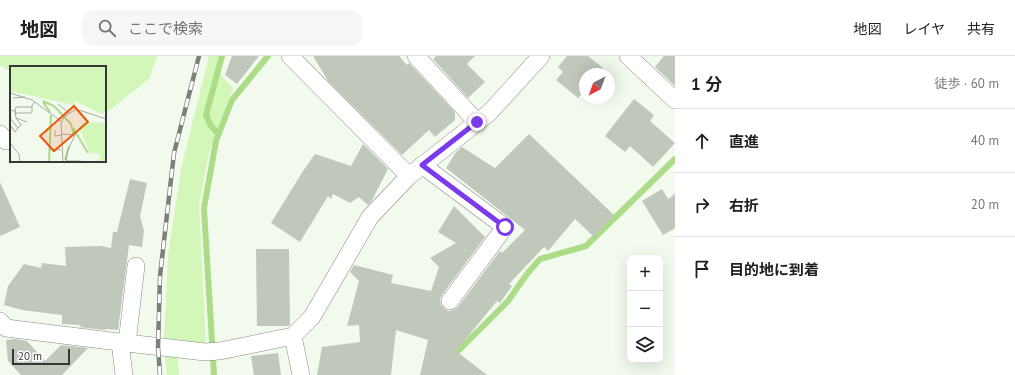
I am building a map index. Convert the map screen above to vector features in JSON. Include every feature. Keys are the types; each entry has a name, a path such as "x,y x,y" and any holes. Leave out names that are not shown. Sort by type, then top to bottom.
{"street":[{"path":"290,56 409,176"},
{"path":"416,56 477,122"},
{"path":"0,321 6,328 123,343 212,351 293,336 312,317 370,217 409,176 489,113 541,56"},
{"path":"628,56 675,100"},
{"path":"422,165 505,227 450,301"},
{"path":"124,375 123,343 136,266"},
{"path":"293,336 301,375"}],"green space":[{"path":"0,56 157,56 149,79 107,112 106,66 10,66 10,71 0,65"},
{"path":"209,56 225,56 220,74 233,88 209,153 199,205 206,344 164,343 168,256 181,169"},
{"path":"177,353 179,375 167,375 165,354"}],"building":[{"path":"232,56 259,56 237,84 225,75"},
{"path":"313,56 399,56 407,65 409,63 454,111 455,120 435,137 429,130 402,155 328,81"},
{"path":"436,56 475,56 467,64 485,82 468,98 433,59"},
{"path":"567,56 588,56 603,68 579,68 578,98 556,80 563,72 558,67"},
{"path":"664,56 675,56 675,86 655,67"},
{"path":"634,99 654,115 650,121 675,143 653,167 630,146 625,152 605,136"},
{"path":"529,134 614,215 594,237 575,219 548,251 544,247 509,284 512,286 500,303 497,301 456,351 487,375 420,375 428,340 396,330 391,375 317,375 322,347 360,342 359,325 347,326 359,281 350,272 354,265 393,275 391,283 431,291 439,267 430,258 456,243 438,232 454,206 485,237 440,299 441,305 444,309 449,311 458,307 500,251 502,253 525,230 446,168 456,152 462,147 495,168"},
{"path":"363,144 388,169 368,205 359,197 350,203 333,194 331,199 328,196 300,242 271,223 315,154 351,166"},
{"path":"130,179 147,183 140,216 144,231 142,247 129,245 118,330 105,330 79,327 81,325 62,324 62,315 22,310 4,305 8,286 24,264 41,268 42,263 66,266 65,247 101,246 111,248 113,232 117,232"},
{"path":"0,182 20,227 0,236"},
{"path":"662,189 668,199 675,194 675,228 663,235 642,201"},
{"path":"256,249 289,249 289,326 257,326"},
{"path":"15,339 27,341 45,361 61,345 88,348 62,375 21,375 8,361 6,340"},
{"path":"278,353 281,375 254,375 251,356"}],"waterway":[{"path":"219,134 211,126 206,115 222,56"},
{"path":"214,375 204,208 216,141 232,100 268,56"},
{"path":"452,357 508,301 527,274 540,259 586,246 675,159"}],"railway":[{"path":"160,375 158,347 160,276 174,153 199,56"}],"route":[{"path":"477,122 422,165 505,227"}]}
